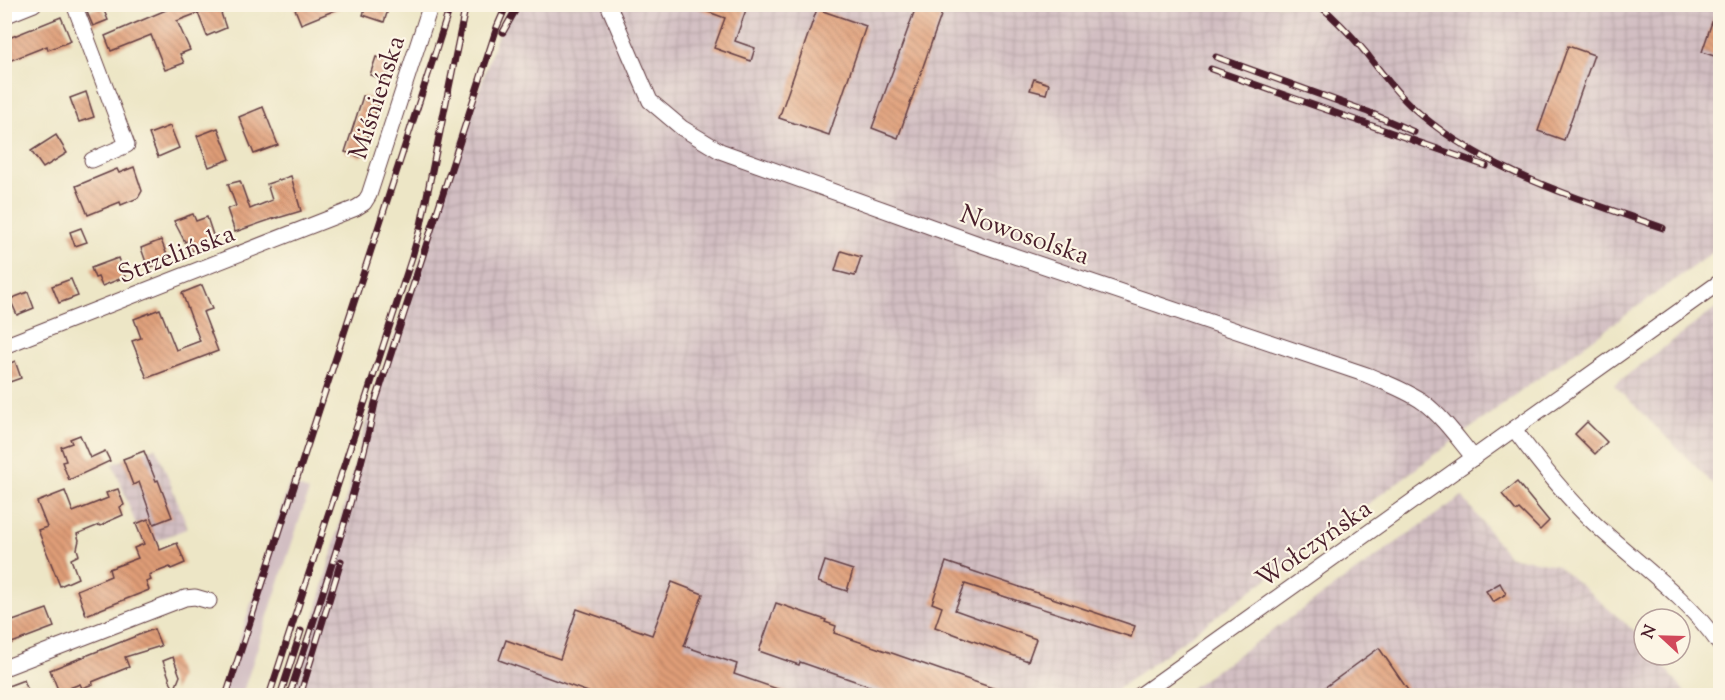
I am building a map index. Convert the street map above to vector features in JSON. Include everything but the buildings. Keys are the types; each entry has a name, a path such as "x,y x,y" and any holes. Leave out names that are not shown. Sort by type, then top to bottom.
{"street":[{"path":"4,16 34,4"},
{"path":"74,4 127,145 92,160"},
{"name":"Miśnieńska","path":"364,203 369,195 431,4"},
{"name":"Nowosolska","path":"608,4 650,100 682,128 720,151 990,247 1367,375 1396,387 1422,402 1441,419 1474,458"},
{"name":"Strzelińska","path":"4,346 364,203"},
{"name":"Wołczyńska","path":"1139,696 1720,282"},
{"path":"1514,429 1574,504 1673,592 1701,620 1720,645"},
{"path":"4,668 185,598 195,597 209,601"}],"shaded area":[{"path":"508,5 1720,5 1720,247 1110,695 292,696 301,671 368,414"},
{"path":"1720,305 1720,491 1614,385"},
{"path":"156,447 188,528 144,546 113,464"},
{"path":"289,484 309,491 242,695 222,695"},
{"path":"1462,496 1508,556 1557,565 1632,629 1632,667 1665,667 1687,695 1180,696"}],"railway":[{"path":"226,696 451,4"},
{"path":"269,696 412,257 421,225 466,4"},
{"path":"289,696 347,514 375,403 497,27 507,4"},
{"path":"503,32 519,4"},
{"path":"1318,4 1349,34 1410,105 1437,128 1467,147 1530,179 1663,228"},
{"path":"1216,57 1368,112 1414,132"},
{"path":"1211,69 1486,166"},
{"path":"300,696 341,561"},
{"path":"280,696 301,631"}]}
